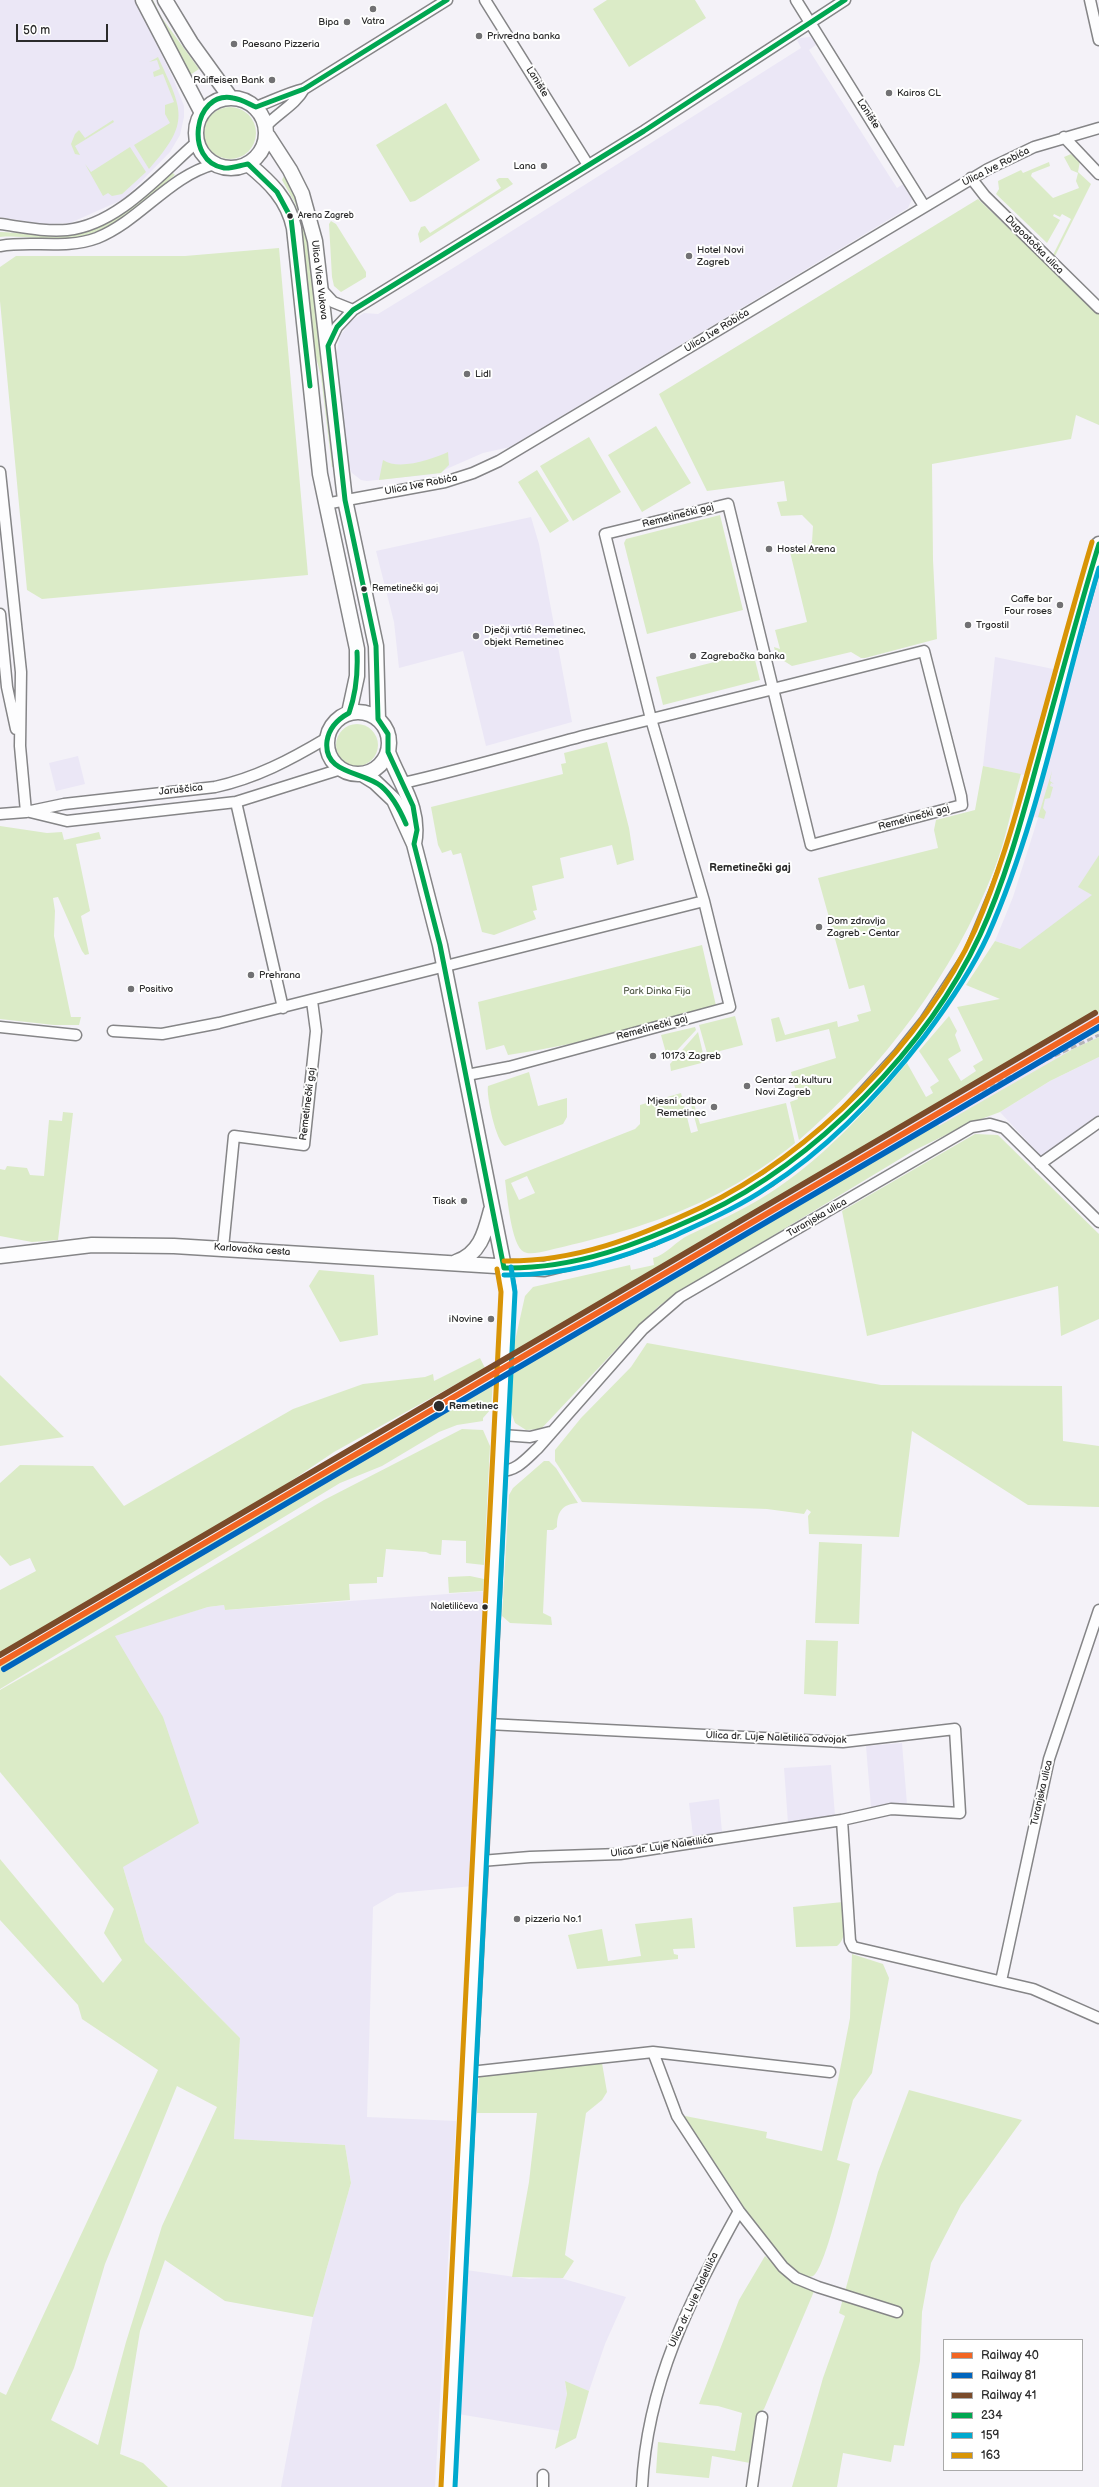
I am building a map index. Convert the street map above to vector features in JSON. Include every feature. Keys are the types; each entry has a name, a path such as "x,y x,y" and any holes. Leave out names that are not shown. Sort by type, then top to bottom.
{"main road":[{"path":"143,0 202,113"},
{"path":"165,0 191,43 230,97"},
{"path":"230,97 246,100 256,107 267,131 260,153 248,164 232,168 216,164 205,157 197,142 196,131 202,113 218,100 230,97"},
{"name":"Ulica Vice Vukova","path":"267,131 290,170 308,209 315,241 345,500 376,646 378,719"},
{"name":"Ulica Vice Vukova","path":"248,164 276,188 292,218 320,474 325,504 357,649 356,684 349,713"},
{"name":"Karlovačka cesta","path":"0,1256 92,1245 223,1248 455,1262 504,1268 544,1269 617,1250 679,1226 735,1199 768,1180 805,1152 847,1113 899,1056 931,1014 971,954 997,892 1019,830 1099,544"},
{"path":"388,752 378,767 362,774 351,774 341,769 329,756 327,738 334,722 349,713 370,714 378,719 388,734 388,752 410,795 416,820 414,844"},
{"path":"362,774 375,782 394,800 414,844 444,967 467,1076 493,1204 508,1299 488,1724 448,2487"},
{"path":"455,1262 468,1257 478,1247 486,1230 493,1204"}],"street":[{"path":"256,107 278,99 289,92 304,89 447,0"},
{"name":"Lanište","path":"485,0 588,165"},
{"name":"Lanište","path":"796,0 924,206"},
{"path":"328,346 337,327 353,310 588,165 845,0"},
{"path":"1090,0 1099,40"},
{"path":"267,131 284,108 299,98 304,89"},
{"name":"Ulica Ive Robića","path":"325,504 449,481 500,461 971,178 1006,159 1064,137 1099,128"},
{"path":"1064,137 1099,174"},
{"path":"0,224 51,230 68,230 88,225 127,205 197,142"},
{"path":"0,246 68,245 97,238 128,222 183,179 199,170 216,164"},
{"name":"Dugootočka ulica","path":"971,178 985,196 1099,308"},
{"path":"321,289 333,302 353,310"},
{"path":"0,472 21,672 20,746 26,812"},
{"name":"Remetinečki gaj","path":"403,783 652,719 774,689 924,651 962,805 811,845 774,689 728,504 605,534 652,719 704,901 730,1007 509,1067 467,1076"},
{"path":"0,614 7,687 20,746"},
{"name":"Jaruščica","path":"0,814 26,812 64,804 215,787 268,771 327,738"},
{"name":"Jaruščica","path":"26,812 67,821 236,802 341,769"},
{"path":"236,802 283,1008"},
{"path":"112,1031 162,1034 283,1008 444,967 514,947 704,901"},
{"name":"Remetinečki gaj","path":"223,1248 234,1136 304,1145 316,1031 312,1001"},
{"path":"0,1027 76,1035"},
{"path":"1040,1164 1099,1122"},
{"name":"Turanjska ulica","path":"500,1471 512,1469 519,1465 538,1448 550,1432 643,1329 680,1297 972,1127 990,1124 1004,1128 1099,1222"},
{"path":"502,1434 530,1437 550,1432"},
{"name":"Turanjska ulica","path":"1001,1981 1049,1759 1099,1610"},
{"name":"Ulica dr. Luje Naletilića odvojak","path":"488,1724 843,1742 955,1729 960,1813 891,1809 842,1820"},
{"path":"842,1820 850,1941 854,1947 1033,1989 1099,2018"},
{"name":"Ulica dr. Luje Naletilića","path":"481,1861 530,1857 620,1854 842,1820"},
{"path":"470,2072 653,2052 830,2072"},
{"path":"653,2052 677,2116 739,2211 783,2267 796,2278 818,2287 897,2312"},
{"name":"Ulica dr. Luje Naletilića","path":"642,2487 650,2415 673,2343 739,2211"},
{"path":"752,2487 762,2417"},
{"path":"543,2475 543,2487"}],"shaded area":[{"path":"0,0 135,0 173,78 184,106 184,117 180,135 170,152 124,199 70,223 42,224 0,217"},
{"path":"810,37 817,44 809,50 897,188 905,183 911,193 912,199 908,208 510,447 483,453 435,474 367,481 361,480 352,473 347,463 336,355 340,336 351,321 364,313 378,314 458,265 801,48 797,40 800,38"},
{"name":"Dječji vrtić Remetinec, objekt Remetinec","path":"531,517 539,544 572,722 486,746 463,651 399,668 394,622 376,551"},
{"path":"1099,572 1099,902 1020,949 995,941 1013,897 1038,818 1030,815"},
{"path":"995,657 1058,670 1029,776 983,766"},
{"path":"78,756 85,784 56,791 49,763"},
{"path":"1099,1013 1099,1024 1061,1046 1063,1049 1099,1032 1099,1037 1073,1049 939,1127 936,1120 523,1363 512,1367 511,1359"},
{"path":"1099,1057 1099,1125 1047,1163 1000,1112 1050,1081"},
{"path":"489,1591 473,1886 397,1893 373,1907 367,2117 456,2121 435,2487 281,2487 313,2317 351,2183 345,2145 234,2139 240,2038 145,1942 123,1867 114,1635 208,1607 224,1605 225,1610"},
{"path":"902,1743 907,1804 871,1807 866,1746"},
{"path":"831,1765 835,1816 788,1823 784,1768"},
{"path":"719,1799 722,1832 693,1836 689,1803"},
{"path":"466,2270 529,2279 557,2277 626,2297 605,2344 589,2391 565,2382 567,2394 560,2431 458,2414"}],"green space":[{"path":"149,0 153,0 162,18 199,69 190,75"},
{"path":"607,0 695,0 706,18 629,67 593,9"},
{"path":"158,57 173,91 179,116 177,127 172,139 149,169 134,145 170,123 165,114 165,105 174,102 163,74 154,77 153,72 160,69 157,60 149,62"},
{"path":"446,103 480,160 415,201 410,202 376,145"},
{"path":"225,107 235,107 249,114 256,128 256,138 249,152 235,159 225,159 215,155 208,148 204,138 204,128 208,118 215,111"},
{"path":"113,120 114,122 75,146 80,155 75,154 71,144 75,134 79,130 85,138"},
{"path":"130,147 146,172 122,194 112,196 108,193 103,196 85,164 91,172"},
{"path":"1071,154 1080,161 1078,172 1091,184 1055,256 1053,255 1071,219 1062,214 1060,217 1054,214 1053,216 1060,220 1047,243 996,194 999,189 998,181 1021,170 1023,173 1049,162 1050,166 1032,173 1031,176 1053,198 1079,188 1076,181 1078,173 1071,170 1064,157"},
{"path":"172,172 175,175 137,206 111,225 97,232 65,239 0,237 0,232 55,236 89,230 105,223 133,206"},
{"path":"284,176 298,201 307,236 335,467 332,467 321,376 314,350 300,218 295,203 282,180"},
{"path":"499,178 508,178 513,184 420,243 418,234 421,227 425,226 430,233 501,188 496,180"},
{"path":"978,199 1099,314 1099,425 1076,415 1071,439 932,464 933,560 937,639 865,658 861,658 851,652 792,666 776,656 774,647 780,649 775,630 807,622 790,552 806,547 812,542 813,526 802,515 781,516 777,502 787,501 784,481 707,491 659,394"},
{"path":"331,221 336,224 366,272 366,277 341,292 334,286 332,277 329,224"},
{"path":"279,248 308,575 42,599 27,590 0,301 0,267 16,256 185,256"},
{"path":"656,426 691,483 642,512 608,455"},
{"path":"589,437 621,492 573,521 540,466"},
{"path":"448,452 449,465 441,473 379,480 383,460 398,464 416,463"},
{"path":"537,470 569,521 550,533 518,482"},
{"path":"720,515 743,610 647,634 624,543 626,539"},
{"path":"753,652 760,680 663,705 656,677"},
{"path":"353,724 361,724 372,730 378,741 378,749 372,760 361,766 353,766 342,760 336,749 336,741 342,730"},
{"path":"607,742 629,828 634,860 617,865 612,845 560,858 564,878 532,886 537,910 533,911 536,919 494,935 482,932 461,853 453,855 451,850 442,853 438,845 431,807 563,774 561,764 566,763 564,753"},
{"path":"983,766 1021,774 998,859 977,909 937,982 913,1017 860,1081 799,1140 790,1102 798,1099 791,1072 836,1058 829,1029 776,1042 771,1019 779,1017 785,1035 837,1021 838,1027 859,1021 857,1015 871,1011 864,985 849,989 818,878 938,848 934,830 936,820 975,810"},
{"path":"1052,771 1050,781 1054,784 1051,783 1050,786 1053,787 1050,798 1045,799 1043,808 1046,812 1044,819 1038,817"},
{"path":"0,826 47,833 62,832 64,840 99,832 101,839 76,844 90,911 81,916 89,954 85,955 82,951 58,897 53,898 55,911 54,936 71,1017 81,1017 79,1025 54,1025 0,1019"},
{"path":"1099,855 1099,1013 511,1359 525,1296 533,1287 630,1265 631,1270 654,1265 653,1258 662,1254 684,1238 765,1196 804,1168 858,1118 907,1063 926,1097 933,1093 930,1087 939,1081 919,1051 949,1016 957,1031 955,1035 961,1051 948,1059 961,1081 976,1071 973,1066 983,1060 957,1007 1000,999 966,985 995,941 1020,949 1092,895 1078,887"},
{"name":"Park Dinka Fija","path":"702,945 717,1010 613,1035 534,1051 508,1055 504,1045 486,1050 478,1002"},
{"path":"735,1016 743,1045 720,1051 709,1060 699,1025"},
{"path":"1099,1024 1099,1032 1062,1049 1061,1046"},
{"path":"695,1027 696,1030 668,1060 661,1035"},
{"path":"698,1032 705,1062 671,1071 670,1064"},
{"path":"1099,1037 1099,1057 1050,1081 1000,1112 968,1124 913,1151 673,1296 659,1306 638,1326 541,1429 526,1430 515,1423 511,1412 512,1367 523,1363 936,1120 939,1126 1073,1049"},
{"path":"529,1072 538,1106 567,1098 567,1117 563,1124 505,1146 498,1136 495,1128 490,1108 488,1086"},
{"path":"681,1093 691,1133 698,1131 691,1105 694,1104 700,1124 786,1103 795,1143 766,1165 736,1184 677,1212 647,1224 581,1242 538,1253 524,1252 516,1240 513,1230 508,1207 505,1180 635,1129 640,1124 640,1105","holes":["527,1176 535,1193 519,1200 511,1183"]},
{"path":"63,1112 73,1113 58,1240 32,1242 0,1236 0,1169 5,1170 7,1166 27,1168 30,1175 44,1176 49,1120 62,1121"},
{"path":"975,1134 998,1135 1099,1234 1099,1319 1061,1336 1058,1286 867,1336 842,1211"},
{"path":"319,1270 374,1275 378,1335 340,1342 309,1286"},
{"path":"647,1343 881,1385 1062,1386 1063,1441 1099,1446 1099,1507 1028,1505 912,1431 899,1537 809,1534 808,1516 811,1512 807,1509 804,1514 767,1509 582,1502 555,1461 555,1450 581,1418 631,1367"},
{"path":"480,1358 485,1368 334,1452 218,1530 0,1657 0,1590 36,1571 30,1558 10,1566 0,1555 0,1483 20,1465 93,1466 124,1506 293,1409 363,1384 425,1377 433,1374 434,1381"},
{"path":"0,1375 64,1437 0,1446"},
{"path":"493,1380 491,1409 483,1418 483,1421 457,1425 439,1432 382,1466 340,1483 0,1689 0,1663 258,1512"},
{"path":"462,1429 483,1430 490,1446 484,1565 466,1563 466,1541 442,1540 441,1555 426,1552 386,1549 383,1577 377,1577 377,1583 349,1584 350,1600 225,1610 224,1605 208,1607 115,1636 163,1717 199,1823 123,1867 145,1942 240,2038 234,2139 345,2145 351,2183 313,2317 225,2301 165,2260 140,2331 120,2454 143,2463 168,2487 0,2487 0,2392 6,2395 158,2070 82,2019 78,2005 0,1920 0,1859 103,1983 122,1960 104,1933 114,1909 0,1772 0,1690 111,1627 324,1500","holes":["177,2086 217,2107 162,2226 126,2342 98,2445 51,2420 74,2368 105,2264"]},
{"path":"544,1461 549,1461 556,1468 578,1503 568,1505 562,1509 558,1517 557,1527 553,1530 547,1530 543,1613 551,1617 552,1625 510,1623 502,1616 509,1495 513,1488"},
{"path":"819,1542 862,1544 859,1624 815,1623"},
{"path":"470,1576 484,1579 483,1591 449,1593 448,1577"},
{"path":"806,1640 838,1641 836,1696 804,1694"},
{"path":"843,1902 844,1932 841,1942 837,1946 796,1947 793,1907"},
{"path":"692,1918 695,1948 673,1949 674,1954 678,1955 678,1959 577,1969 568,1935 602,1929 608,1961 641,1956 635,1924"},
{"path":"852,1954 883,1964 889,1978 872,2073 853,2100 837,2160 850,2164 829,2242 818,2270 813,2276 808,2277 793,2271 755,2226 744,2211 736,2195 680,2115 767,2132 766,2138 822,2151 850,2018"},
{"path":"602,2063 607,2092 602,2100 586,2113 565,2255 574,2261 563,2278 512,2277 529,2182 537,2113 477,2113 479,2076"},
{"path":"909,2090 1022,2120 961,2205 931,2263 922,2312 920,2361 904,2446 894,2445 891,2462 843,2453 837,2487 792,2487 823,2378 845,2316 839,2313 878,2172"},
{"path":"765,2256 794,2282 815,2289 764,2409 756,2416 750,2463 712,2456 709,2478 656,2473 658,2442 735,2451 742,2413 718,2406 699,2404 739,2300"},
{"path":"565,2381 589,2391 576,2438 555,2449 567,2394"}],"railway":[{"path":"957,1102 1099,1035"}],"rail line":[{"name":"41","path":"0,1655 1095,1013"},
{"name":"40","path":"0,1663 1099,1019"},
{"name":"81","path":"4,1669 1099,1027"}],"transit line":[{"name":"234","path":"310,386 291,218 277,192 248,164 224,168 211,163 203,153 199,141 198,128 202,115 209,105 219,98 233,98 242,100 256,107 304,89 447,0"},
{"name":"234","path":"504,1268 440,945 414,844 417,830 413,806 388,752 388,734 378,719 376,646 345,500 328,346 337,327 353,310 644,131 845,0"},
{"name":"163","path":"504,1261 556,1257 606,1246 630,1238 702,1207 743,1185 784,1158 823,1126 861,1090 896,1052 927,1012 954,971 975,930 983,910 1005,849 1092,542"},
{"name":"234","path":"504,1268 557,1264 607,1253 680,1225 746,1192 787,1164 826,1132 864,1097 899,1059 931,1019 958,977 980,935 997,895 1023,813 1099,544"},
{"name":"159","path":"504,1275 548,1273 591,1265 612,1259 653,1245 734,1207 757,1194 812,1155 852,1119 890,1079 924,1037 959,988 988,935 1006,891 1036,800 1099,568"},
{"name":"234","path":"357,652 356,683 349,713 341,718 332,728 328,736 327,752 331,760 337,766 373,781 381,786 396,804 406,824"},
{"name":"159","path":"455,2487 515,1292 511,1267"},
{"name":"163","path":"441,2487 501,1292 497,1269"}],"place":[{"name":"Vatra","path":"373,9"},
{"name":"Bipa","path":"347,22"},
{"name":"Privredna banka","path":"479,36"},
{"name":"Paesano Pizzeria","path":"234,44"},
{"name":"Raiffeisen Bank","path":"272,80"},
{"name":"Kairos CL","path":"889,93"},
{"name":"Lana","path":"544,166"},
{"name":"Arena Zagreb","path":"290,216"},
{"name":"Hotel Novi Zagreb","path":"689,256"},
{"name":"Lidl","path":"467,374"},
{"name":"Hostel Arena","path":"769,549"},
{"name":"Remetinečki gaj","path":"364,589"},
{"name":"Caffe bar Four roses","path":"1060,605"},
{"name":"Trgostil","path":"968,625"},
{"name":"Dječji vrtić Remetinec, objekt Remetinec","path":"476,636"},
{"name":"Zagrebačka banka","path":"693,656"},
{"name":"Dom zdravlja Zagreb - Centar","path":"819,927"},
{"name":"Prehrana","path":"251,975"},
{"name":"Positivo","path":"131,989"},
{"name":"10173 Zagreb","path":"653,1056"},
{"name":"Centar za kulturu Novi Zagreb","path":"747,1086"},
{"name":"Mjesni odbor Remetinec","path":"714,1107"},
{"name":"Tisak","path":"464,1201"},
{"name":"iNovine","path":"491,1319"},
{"name":"Remetinec","path":"439,1406"},
{"name":"Naletilićeva","path":"485,1607"},
{"name":"pizzeria No.1","path":"517,1919"}],"district":[{"name":"Remetinečki gaj","path":"750,868"}]}
